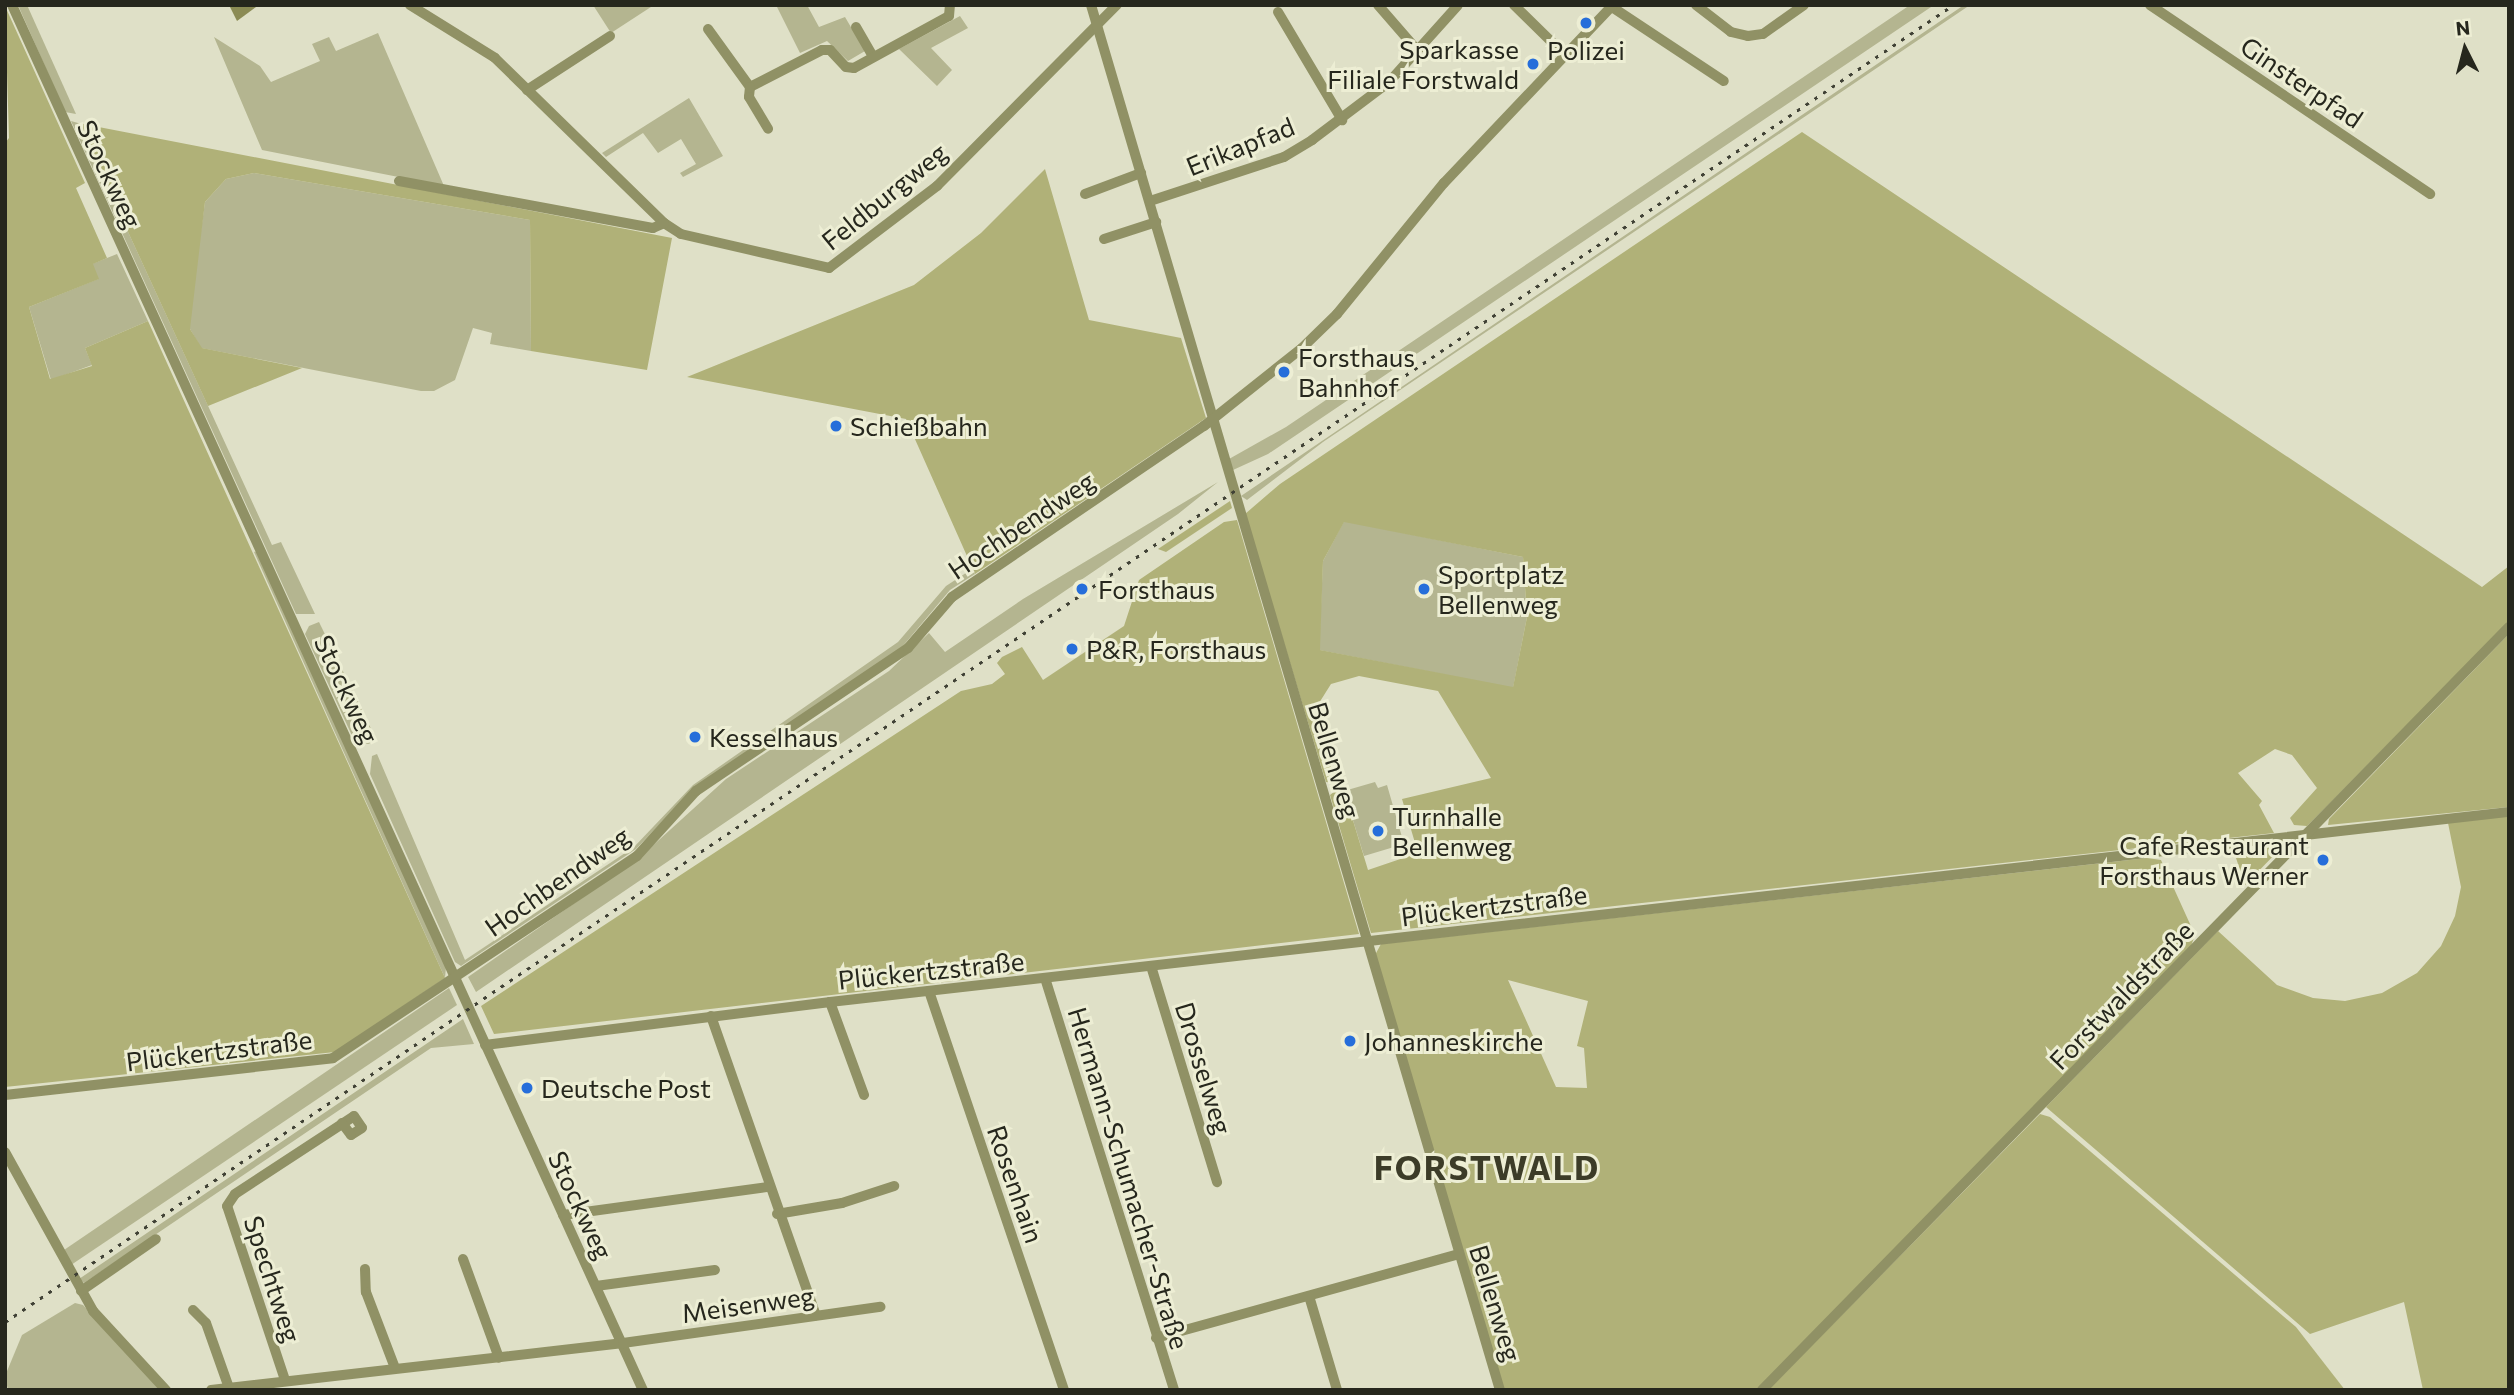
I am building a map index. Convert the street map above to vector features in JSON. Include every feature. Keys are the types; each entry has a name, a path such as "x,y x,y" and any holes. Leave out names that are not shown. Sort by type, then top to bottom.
{"street":[{"name":"Stockweg","path":"12,5 643,1390"},
{"name":"Feldburgweg","path":"410,5 495,58 664,223 681,234 829,268 937,186 1117,5"},
{"path":"750,87 822,50 830,50 846,66 854,68 949,16 950,5"},
{"name":"Bellenweg","path":"1091,5 1500,1390"},
{"path":"1378,5 1417,50"},
{"name":"Erikapfad","path":"1150,201 1284,157 1342,120 1389,82 1458,5"},
{"path":"1514,5 1566,56"},
{"path":"1696,5 1731,32 1748,36 1763,34 1804,5"},
{"name":"Ginsterpfad","path":"2150,5 2430,194"},
{"name":"Hochbendweg","path":"456,976 637,856 696,791 908,648 952,597 1213,419 1337,314 1444,183 1612,6 1724,81"},
{"path":"1278,12 1342,120"},
{"path":"856,27 873,57"},
{"path":"708,29 750,87 749,97 768,129"},
{"path":"527,90 610,36"},
{"path":"1085,194 1142,173"},
{"name":"Feldburgweg","path":"399,181 653,228 664,223"},
{"path":"1104,239 1156,222"},
{"name":"Forstwaldstraße","path":"1762,1390 2509,627"},
{"name":"Plückertzstraße","path":"485,1045 830,1002 2509,812"},
{"name":"Drosselweg","path":"1151,966 1217,1182"},
{"name":"Plückertzstraße","path":"5,1095 332,1058 456,976"},
{"name":"Hermann-Schumacher-Straße","path":"1045,978 1174,1390"},
{"name":"Rosenhain","path":"929,991 1064,1390"},
{"path":"830,1002 864,1095"},
{"path":"711,1016 777,1214 816,1315"},
{"name":"Spechtweg","path":"285,1380 227,1206 235,1194 342,1123"},
{"path":"5,1152 81,1291 100,1320 166,1390"},
{"path":"777,1214 842,1203 894,1186"},
{"path":"563,1215 768,1187"},
{"path":"81,1291 156,1240"},
{"path":"1156,1338 1459,1254"},
{"path":"463,1259 499,1359"},
{"path":"365,1269 366,1292 395,1368"},
{"path":"596,1286 715,1269"},
{"path":"1309,1296 1338,1390"},
{"name":"Meisenweg","path":"211,1390 395,1368 499,1359 880,1307"},
{"path":"193,1310 206,1323 229,1388"}],"green space":[{"path":"18,5 27,5 76,114 65,112"},
{"path":"593,5 654,5 611,33"},
{"path":"776,5 807,5 819,27 845,17 865,51 848,61 827,41 800,53"},
{"path":"1910,5 1934,5 1268,454 1233,470 1229,459 1286,427"},
{"path":"1964,5 1970,5 1323,442 1247,500 1241,496"},
{"path":"5,6 85,183 76,188 107,258 93,264 99,279 29,307 50,379 92,366 85,348 148,321 445,978 335,1052 5,1087 5,143 9,138"},
{"path":"960,16 968,28 931,48 952,70 937,86 899,49"},
{"path":"378,33 444,186 262,150 214,37 260,66 271,82 320,61 312,44 329,37 336,51"},
{"path":"689,98 723,156 683,177 680,173 696,164 681,139 658,153 643,133 606,157 602,153"},
{"path":"71,121 78,123 272,545 281,542 315,614 296,614"},
{"path":"78,123 672,238 647,370 531,351 530,220 254,173 226,179 205,202 190,329 202,348 302,368 208,406"},
{"path":"1802,132 2482,587 2509,566 2509,622 2307,826 2294,825 2290,818 2317,788 2292,755 2275,749 2238,773 2262,801 2259,805 2274,833 1371,933 1330,795 1338,789 1343,805 1348,804 1368,870 1418,853 1402,799 1491,778 1438,691 1359,676 1331,684 1314,711 1336,783 1326,782 1245,514 1280,484","holes":["1344,522 1523,557 1527,617 1513,687 1320,650 1323,561"]},
{"path":"1045,169 1089,320 1181,338 1206,418 975,574 906,419 687,377 914,285 981,233"},
{"path":"254,173 530,220 531,351 490,344 492,333 473,328 455,380 434,391 421,391 201,348 190,329 189,315 205,202 226,179"},
{"path":"117,254 148,321 85,348 92,365 51,380 29,307 98,279 92,264"},
{"path":"1218,482 1178,514 476,992 468,977 638,859 726,779 889,671 929,633 945,652 1023,599"},
{"path":"1230,501 1232,508 1166,552 1158,549"},
{"path":"1237,520 1359,934 494,1034 481,1006 961,691 992,684 1005,674 997,663 1002,657 1022,647 1043,680 1124,626 1139,580 1224,522"},
{"name":"Sportplatz Bellenweg","path":"1344,521 1523,557 1527,617 1513,688 1319,650 1323,561"},
{"path":"257,551 446,967 445,978 254,552"},
{"path":"972,569 975,574 950,590 902,647 694,788 636,849 461,966 455,962 370,774 372,756 377,754 465,960 634,847 693,785 898,642 946,586"},
{"path":"319,622 377,741 368,744 354,740 305,634 309,626"},
{"path":"2509,634 2509,807 2328,825 2329,819"},
{"name":"Turnhalle Bellenweg","path":"1375,782 1378,788 1387,785 1404,844 1364,856 1344,791"},
{"path":"2509,816 2509,1390 2423,1390 2404,1302 2310,1334 2046,1107 2218,931 2277,985 2313,998 2345,1001 2382,993 2417,973 2441,946 2455,916 2461,887 2448,823"},
{"path":"2283,846 2245,885 2234,852"},
{"path":"2147,858 2161,860 2195,935 2191,946 1757,1390 1504,1390 1375,955 1381,944","holes":["1508,980 1588,1001 1577,1046 1584,1048 1587,1088 1556,1087"]},
{"path":"449,988 457,1005 71,1265 64,1250"},
{"path":"463,1019 474,1044 431,1048 84,1283 79,1279"},
{"path":"2040,1114 2050,1117 2296,1327 2345,1390 1768,1390"},
{"path":"75,1303 83,1305 160,1390 8,1390 5,1376 22,1335"}],"shaded area":[{"path":"229,5 255,5 256,7 237,21"}],"railway":[{"path":"5,1322 1953,5"}],"place":[{"name":"Polizei","path":"1586,23"},
{"name":"Sparkasse Filiale Forstwald","path":"1533,64"},
{"name":"Forsthaus Bahnhof","path":"1284,372"},
{"name":"Schießbahn","path":"836,426"},
{"name":"Forsthaus","path":"1082,589"},
{"name":"Sportplatz Bellenweg","path":"1424,589"},
{"name":"P&R, Forsthaus","path":"1072,649"},
{"name":"Kesselhaus","path":"695,737"},
{"name":"Turnhalle Bellenweg","path":"1378,831"},
{"name":"Cafe Restaurant Forsthaus Werner","path":"2323,860"},
{"name":"Johanneskirche","path":"1350,1041"},
{"name":"Deutsche Post","path":"527,1088"}],"district":[{"name":"FORSTWALD","path":"1487,1167"}]}
